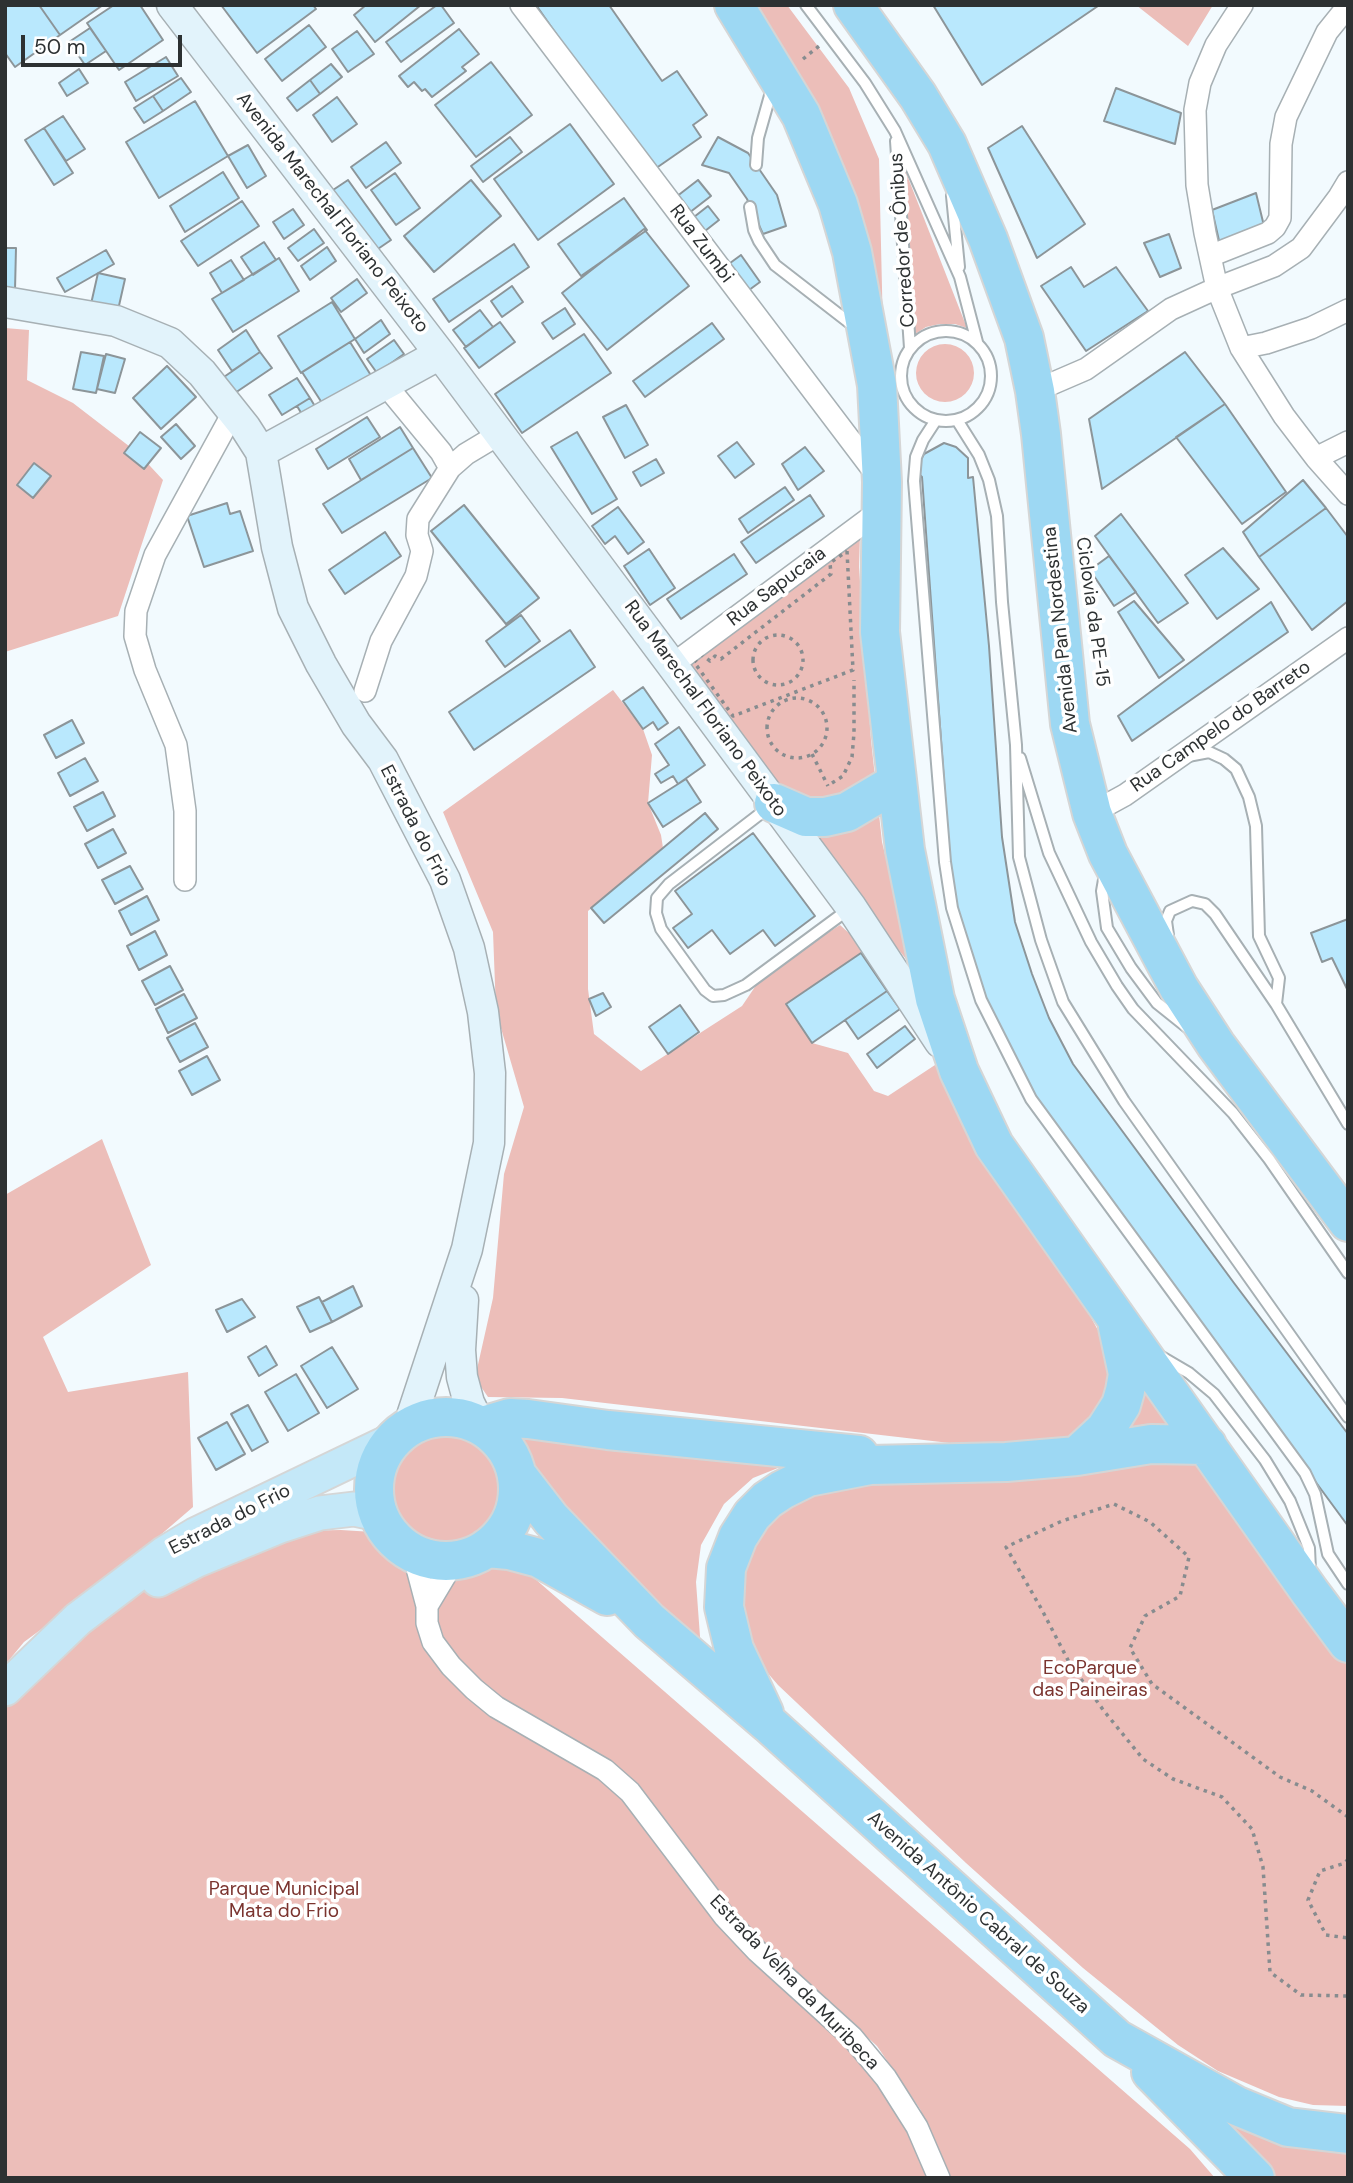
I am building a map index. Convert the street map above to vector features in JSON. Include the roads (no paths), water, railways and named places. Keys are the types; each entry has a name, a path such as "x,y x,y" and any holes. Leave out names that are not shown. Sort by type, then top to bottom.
{"highway":[{"path":"734,5 801,115 838,204 852,253 877,385 882,496 880,632 896,783 905,850 934,999 959,1071 994,1145 1348,1643"},
{"name":"Avenida Pan Nordestina","path":"853,5 918,96 947,145 988,239 1020,326 1035,390 1070,724 1092,813 1108,853 1178,988 1216,1045 1348,1222"},
{"path":"774,803 806,817 825,817 847,812 896,783"},
{"path":"1077,1456 1105,1430 1121,1405 1128,1374 1123,1326"},
{"path":"434,1418 458,1418 481,1426 505,1447 517,1475 518,1499 511,1521 497,1540 473,1554 440,1561 413,1553 389,1533 378,1514 374,1491 377,1468 401,1434 434,1418"},
{"path":"481,1426 510,1418 528,1419 608,1430 931,1463"},
{"path":"769,1724 734,1648 724,1607 726,1568 738,1537 752,1515 766,1500 782,1489 808,1477 870,1465 1006,1462 1077,1456 1151,1444 1207,1445"},
{"name":"Avenida Antônio Cabral de Souza","path":"517,1475 551,1519 649,1621 769,1724 1117,2039 1237,2106 1288,2127 1348,2134"},
{"name":"Avenida Antônio Cabral de Souza","path":"473,1554 509,1550 539,1558 573,1575 649,1621"},
{"path":"1117,2039 1255,2178"}],"main road":[{"name":"Avenida Marechal Floriano Peixoto","path":"176,7 440,354"},
{"name":"Estrada do Frio","path":"5,302 116,321 170,343 202,373 240,419 261,452 277,547 293,608 321,664 356,724 383,760 445,880 469,948 483,1012 490,1073 489,1143 467,1249 460,1350 462,1377 469,1403 481,1426"},
{"path":"261,452 440,354"},
{"name":"Rua Marechal Floriano Peixoto","path":"440,354 851,907 959,1071"},
{"name":"Estrada do Frio","path":"5,1689 78,1619 149,1563 195,1535 401,1434 467,1249"},
{"name":"Estrada do Frio","path":"78,1619 195,1561 280,1526 339,1510 354,1509 378,1514"}],"street":[{"name":"Rua Zumbi","path":"521,5 882,496"},
{"path":"1242,5 1216,45 1200,83 1195,110 1197,185 1210,256 1217,288 1241,348 1284,416 1348,494"},
{"path":"1210,256 1268,233 1280,218 1281,144 1286,117 1327,32 1348,6"},
{"path":"1035,390 1086,369 1171,309 1275,266 1300,248 1348,182"},
{"path":"1241,348 1311,328 1348,310"},
{"path":"385,384 441,452 450,468"},
{"path":"185,880 185,811 176,745 145,670 135,636 136,611 155,555 240,419"},
{"path":"365,691 381,641 416,576 422,551 417,535 418,519 450,468 466,454 501,433"},
{"path":"1316,458 1348,442"},
{"name":"Rua Sapucaia","path":"672,665 882,496"},
{"name":"Rua Campelo do Barreto","path":"1092,813 1125,795 1348,638"},
{"name":"Estrada Velha da Muribeca","path":"413,1553 433,1642 458,1674 496,1707 605,1770 630,1792 724,1916 757,1951 852,2037 886,2078 917,2127 939,2178"},
{"path":"427,1606 448,1571 473,1554"}],"lane":[{"name":"Corredor de Ônibus","path":"806,5 865,83 895,131 960,277"},
{"path":"757,165 758,138 776,72"},
{"name":"Corredor de Ônibus","path":"895,131 910,348"},
{"name":"Corredor de Ônibus","path":"947,145 960,277 976,342"},
{"path":"750,207 754,230 775,265 869,337"},
{"name":"Corredor de Ônibus","path":"936,420 922,414 910,404 903,391 901,369 910,348 921,338 935,331 950,330 964,334 976,342 986,353 991,367 987,396 975,409 957,420"},
{"path":"1348,1417 1125,1101 1063,1002 1041,940 1019,857 1016,745 1002,602 997,516 989,480 979,455 957,420 936,420 916,457 913,467 914,481 945,862 952,908 981,1000 1031,1099 1310,1481 1328,1554 1348,1584"},
{"path":"1016,745 1049,853 1091,942 1116,986 1133,1009 1233,1113 1269,1158 1348,1273"},
{"path":"1179,757 1209,752 1224,759 1236,769 1250,797 1256,826 1259,936 1279,978 1276,1004"},
{"path":"774,803 669,884 657,898 656,913 660,929 705,990 713,996 724,996 746,985 851,907"},
{"path":"1172,945 1166,922 1170,911 1192,901 1205,904 1215,914 1276,1004 1348,1124"},
{"path":"1254,1075 1269,1098 1289,1143"},
{"path":"1123,1326 1214,1394 1265,1460 1290,1501 1309,1548 1310,1592"}],"park label":[{"name":"EcoParque das Paineiras","path":"1090,1680"},
{"name":"Parque Municipal Mata do Frio","path":"284,1901"}]}
